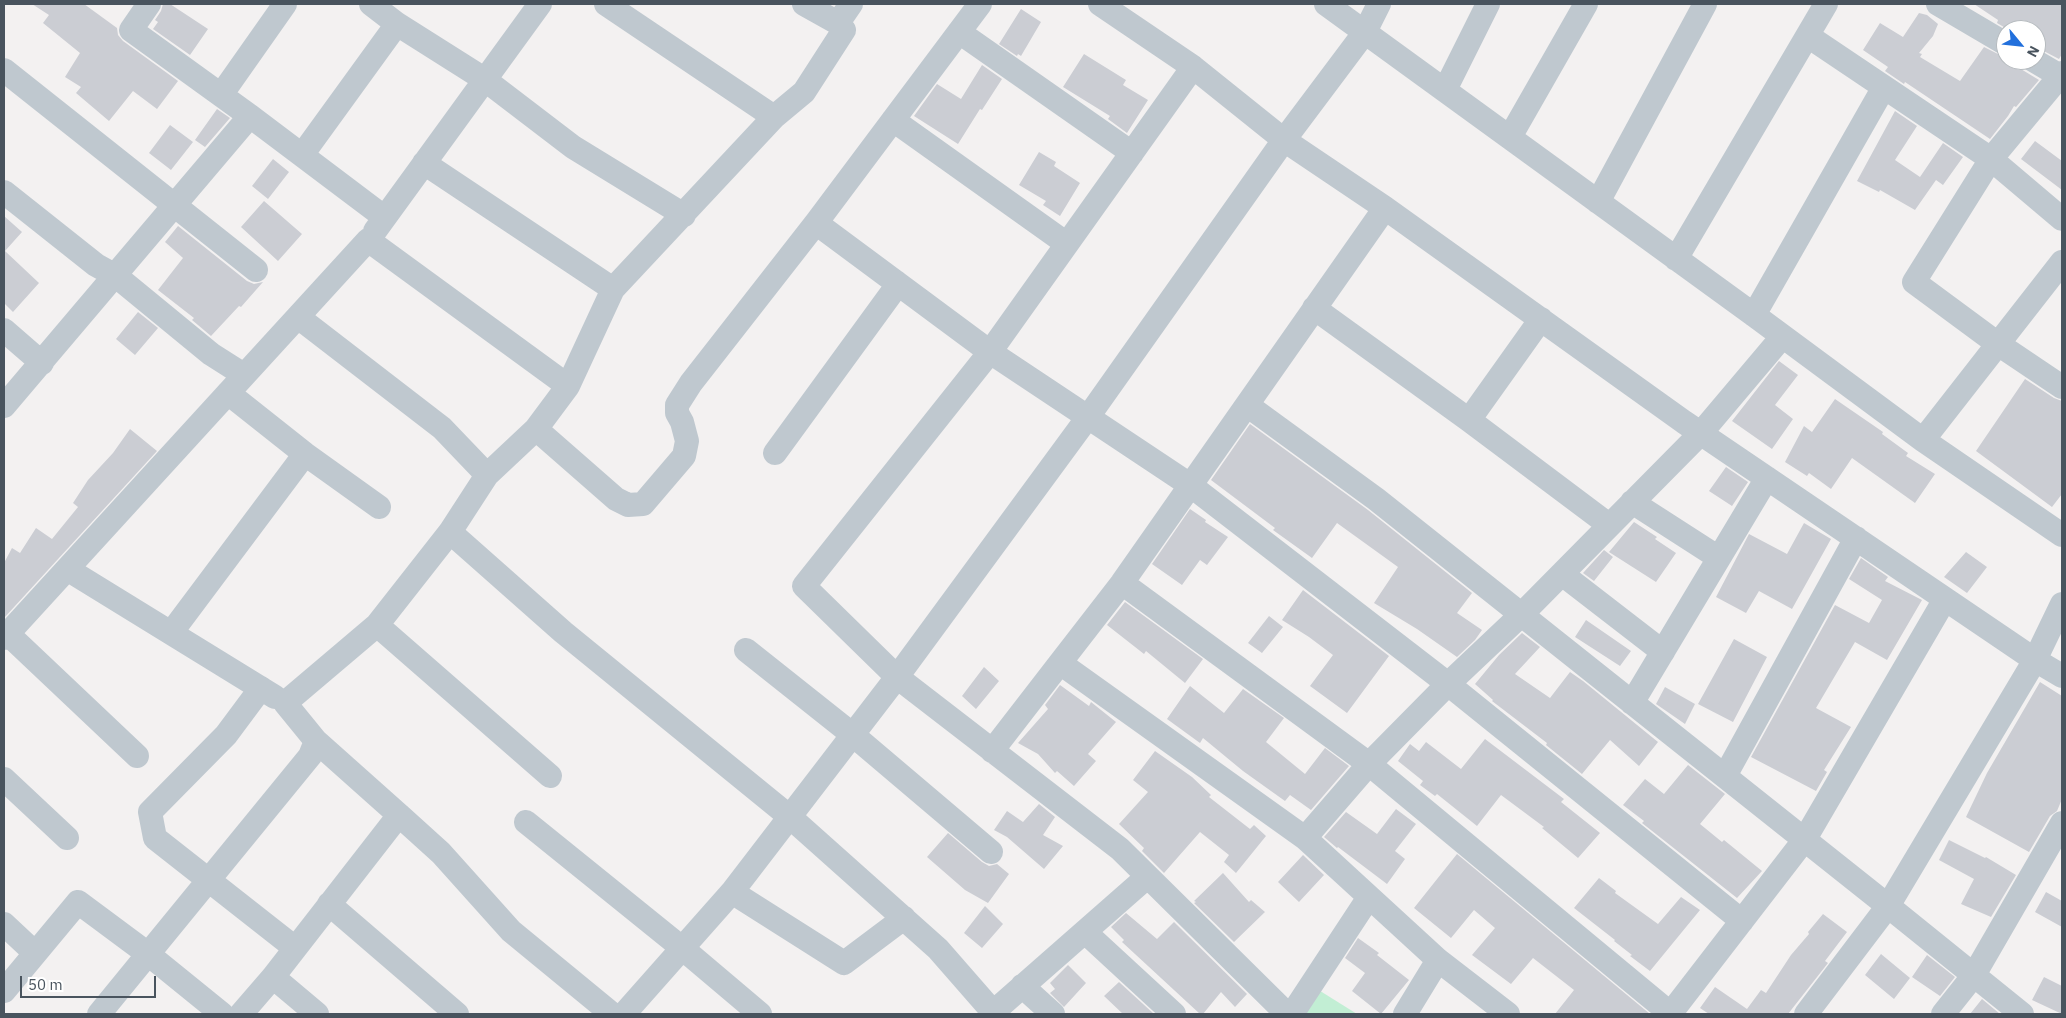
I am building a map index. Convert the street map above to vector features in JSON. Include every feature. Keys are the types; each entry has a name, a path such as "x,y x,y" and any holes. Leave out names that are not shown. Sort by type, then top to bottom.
{"street":[{"path":"149,4 131,30 250,116 384,217"},
{"path":"221,95 285,4"},
{"path":"371,4 397,24 484,79 572,146 684,215"},
{"path":"137,756 6,636 368,240 540,4"},
{"path":"606,4 774,117"},
{"path":"804,4 838,23 851,4"},
{"path":"536,428 616,499 628,505 643,504 684,456 688,441 677,413 676,405 691,383 816,223 980,4"},
{"path":"1100,4 1193,67 1284,140 1385,208 1701,433 2034,660 2062,676"},
{"path":"1326,4 1923,440 2062,536"},
{"path":"624,1014 732,892 897,677 1088,417 1284,140 1365,32 1379,4"},
{"path":"1445,90 1488,4"},
{"path":"1510,137 1586,4"},
{"path":"1598,202 1705,4"},
{"path":"1676,259 1826,4"},
{"path":"1938,4 1996,38"},
{"path":"302,155 397,24"},
{"path":"284,703 377,625 450,532 487,475 536,428 568,386 613,290 774,117 804,92 844,30"},
{"path":"959,32 1132,153"},
{"path":"1808,36 1992,159 2062,219"},
{"path":"1193,67 990,352 804,586 897,677 1120,849 1288,1014"},
{"path":"2046,67 2061,75 1992,159 1914,282 1998,344 2062,387"},
{"path":"4,70 256,270"},
{"path":"1754,315 1884,87"},
{"path":"4,406 250,116"},
{"path":"893,120 1067,244"},
{"path":"424,163 613,290"},
{"path":"4,192 96,265 116,276 211,354 244,375"},
{"path":"992,751 1122,583 1385,208"},
{"path":"816,223 990,352 1190,484 1448,684 1742,921"},
{"path":"368,240 568,386"},
{"path":"1923,440 2062,262"},
{"path":"775,454 896,286 896,282"},
{"path":"1314,308 1469,420 1609,526"},
{"path":"298,317 442,428 487,475"},
{"path":"1469,420 1541,319"},
{"path":"4,330 42,363"},
{"path":"1305,838 1369,764 1448,684 1521,615 1701,433 1782,337"},
{"path":"228,393 305,454 379,507"},
{"path":"1247,405 1376,499 2022,1014"},
{"path":"171,633 305,454"},
{"path":"1632,703 1767,478"},
{"path":"1632,502 1719,558"},
{"path":"450,532 563,632 790,817 904,918 938,949 992,1013 1147,876"},
{"path":"1725,776 1856,538"},
{"path":"67,569 284,703 316,740 441,852 511,931 612,1014"},
{"path":"1562,574 1662,652"},
{"path":"1122,583 1369,764 1671,1014 1805,840 1945,598"},
{"path":"1806,1014 1888,906 2034,660 2062,604"},
{"path":"377,625 550,776"},
{"path":"746,650 853,735 991,852"},
{"path":"1060,662 1305,838 1438,960 1508,1014"},
{"path":"261,688 226,735 150,812 155,838 295,948"},
{"path":"99,1014 310,756 316,740"},
{"path":"4,780 67,838"},
{"path":"241,1014 273,977 399,815"},
{"path":"526,822 682,948 760,1014"},
{"path":"1943,1014 1974,975 2062,823"},
{"path":"732,892 844,963 904,918"},
{"path":"1292,1014 1368,897"},
{"path":"4,991 78,902 148,954 222,1014"},
{"path":"329,904 457,1014"},
{"path":"4,924 35,953"},
{"path":"1084,932 1174,1014"},
{"path":"1406,1014 1438,960"},
{"path":"273,977 316,1014"},
{"path":"1022,986 1052,1014"}],"green space":[{"path":"1317,989 1357,1014 1301,1014"}],"building":[{"path":"32,4 84,4 117,28 118,35 123,41 178,81 157,109 133,91 109,121 76,93 81,87 65,77 80,53 43,23 49,15"},
{"path":"163,4 170,4 208,29 190,55 153,29 158,22 155,20"},
{"path":"1974,4 2062,4 2062,54 2059,59 2046,52 2046,20 1998,20"},
{"path":"1021,9 1041,22 1021,56 1018,54 1017,56 999,44"},
{"path":"1919,13 1927,15 1938,24 1933,36 1919,53 1922,54 1920,57 1960,81 1984,47 1996,53 1996,70 2022,70 2039,80 2016,107 2014,106 1990,139 1905,82 1904,84 1885,71 1888,67 1863,50 1880,23 1903,37"},
{"path":"1084,54 1126,80 1123,85 1148,100 1127,133 1108,119 1110,116 1063,87"},
{"path":"982,65 1002,79 958,144 914,116 937,84 961,99"},
{"path":"217,109 230,118 205,147 195,140"},
{"path":"1895,111 1917,126 1895,160 1920,177 1943,143 1963,157 1943,185 1936,180 1915,210 1880,190 1879,192 1857,181"},
{"path":"170,125 193,142 171,170 149,153"},
{"path":"2035,141 2062,161 2062,190 2021,159"},
{"path":"1039,152 1056,162 1054,166 1080,183 1060,216 1043,205 1046,201 1019,185"},
{"path":"273,159 289,172 268,199 252,186"},
{"path":"264,201 302,234 278,261 241,227"},
{"path":"4,216 22,232 5,251 39,283 13,312 4,303"},
{"path":"178,226 247,281 254,284 263,282 211,336 192,320 194,318 158,290 183,258 165,242"},
{"path":"138,312 158,328 135,355 116,339"},
{"path":"1779,361 1798,375 1775,405 1793,419 1772,449 1732,421"},
{"path":"2025,379 2054,398 2062,401 2062,494 2052,507 1976,451"},
{"path":"1835,399 1883,432 1882,434 1908,453 1906,456 1935,474 1915,503 1852,458 1831,489 1809,473 1807,476 1785,462 1804,426 1812,432"},
{"path":"1250,424 1368,510 1472,593 1457,613 1482,630 1475,640 1457,657 1417,629 1374,603 1398,567 1337,523 1312,558 1273,530 1275,528 1211,480"},
{"path":"130,429 157,451 4,618 4,563 12,548 20,553 36,528 52,539 78,507 73,503 88,480 113,453"},
{"path":"1726,467 1748,482 1732,506 1709,491"},
{"path":"1190,509 1206,520 1205,522 1228,537 1207,565 1200,560 1182,585 1152,564"},
{"path":"1634,522 1657,537 1655,539 1676,553 1656,582 1609,552"},
{"path":"1804,523 1831,539 1792,609 1759,591 1746,613 1716,597 1749,534 1787,554"},
{"path":"1604,550 1613,557 1594,581 1583,573"},
{"path":"1966,552 1987,567 1967,593 1944,577"},
{"path":"1861,558 1888,577 1885,581 1922,600 1887,660 1855,642 1816,708 1851,727 1824,770 1827,772 1816,791 1751,757 1835,605 1869,623 1882,600 1849,579"},
{"path":"1303,590 1389,656 1347,713 1310,686 1333,655 1282,620"},
{"path":"1125,602 1203,659 1185,683 1146,651 1144,654 1107,625"},
{"path":"1269,616 1283,627 1262,653 1248,643"},
{"path":"1586,620 1631,651 1620,666 1575,637"},
{"path":"1522,633 1540,647 1515,674 1550,698 1570,672 1583,681 1658,742 1639,766 1610,740 1582,774 1546,745 1547,743 1492,701 1475,684 1499,655"},
{"path":"1734,639 1767,657 1733,722 1698,704"},
{"path":"984,667 999,681 976,709 962,696"},
{"path":"2040,682 2062,696 2062,799 2057,811 2050,816 2029,852 1966,817 1987,773"},
{"path":"1060,685 1089,706 1091,702 1116,722 1088,754 1096,761 1074,786 1057,771 1055,773 1038,754 1018,743 1048,709 1045,705"},
{"path":"1190,686 1224,713 1243,689 1284,718 1266,742 1305,774 1325,748 1349,766 1311,810 1290,795 1285,801 1243,771 1203,738 1200,743 1167,719"},
{"path":"1665,687 1695,704 1685,724 1656,704"},
{"path":"1485,739 1564,799 1561,802 1600,833 1578,858 1542,828 1544,827 1501,795 1477,826 1437,794 1435,796 1420,785 1423,781 1398,761 1410,744 1419,751 1426,742 1461,769"},
{"path":"1155,751 1192,777 1211,795 1209,797 1250,829 1254,825 1266,836 1236,873 1224,862 1229,855 1200,832 1164,873 1142,851 1144,848 1119,824 1148,792 1133,780"},
{"path":"1688,765 1725,794 1700,824 1722,842 1724,840 1762,871 1737,898 1642,823 1644,821 1623,805 1645,779 1664,794"},
{"path":"1039,804 1055,817 1043,835 1063,846 1044,869 1007,837 994,830 1007,811 1023,822"},
{"path":"1396,809 1416,824 1395,851 1405,859 1387,884 1324,837 1346,812 1377,834"},
{"path":"948,833 982,862 989,866 997,864 1009,874 988,903 965,890 927,857"},
{"path":"1949,840 1986,857 2016,875 1991,917 1961,904 1974,879 1939,860"},
{"path":"1457,854 1650,1014 1555,1014 1574,990 1533,958 1511,984 1472,955 1495,928 1474,910 1451,938 1414,908"},
{"path":"1303,855 1324,875 1299,902 1278,882"},
{"path":"1223,873 1249,902 1251,900 1265,912 1234,942 1194,903"},
{"path":"1599,878 1616,891 1615,893 1658,924 1681,897 1700,910 1650,971 1630,956 1632,955 1615,940 1574,908"},
{"path":"2046,892 2062,901 2062,927 2035,912"},
{"path":"985,906 1003,924 982,948 964,933"},
{"path":"1126,913 1157,939 1174,922 1247,994 1235,1007 1221,992 1203,1014 1200,1014 1122,942 1124,940 1111,927"},
{"path":"1823,914 1847,932 1825,961 1828,963 1788,1014 1709,1014 1700,1008 1715,987 1747,1009 1761,990 1766,993 1791,955"},
{"path":"1358,938 1379,953 1377,955 1409,980 1381,1014 1352,991 1365,973 1345,958"},
{"path":"1881,954 1910,978 1894,999 1865,975"},
{"path":"1927,955 1955,977 1940,996 1912,977"},
{"path":"1068,965 1086,983 1064,1007 1050,993 1055,989 1050,983"},
{"path":"2044,977 2062,986 2062,1014 2032,1000"},
{"path":"1119,982 1154,1014 1123,1014 1104,996"},
{"path":"1982,999 2000,1014 1970,1014"}]}
